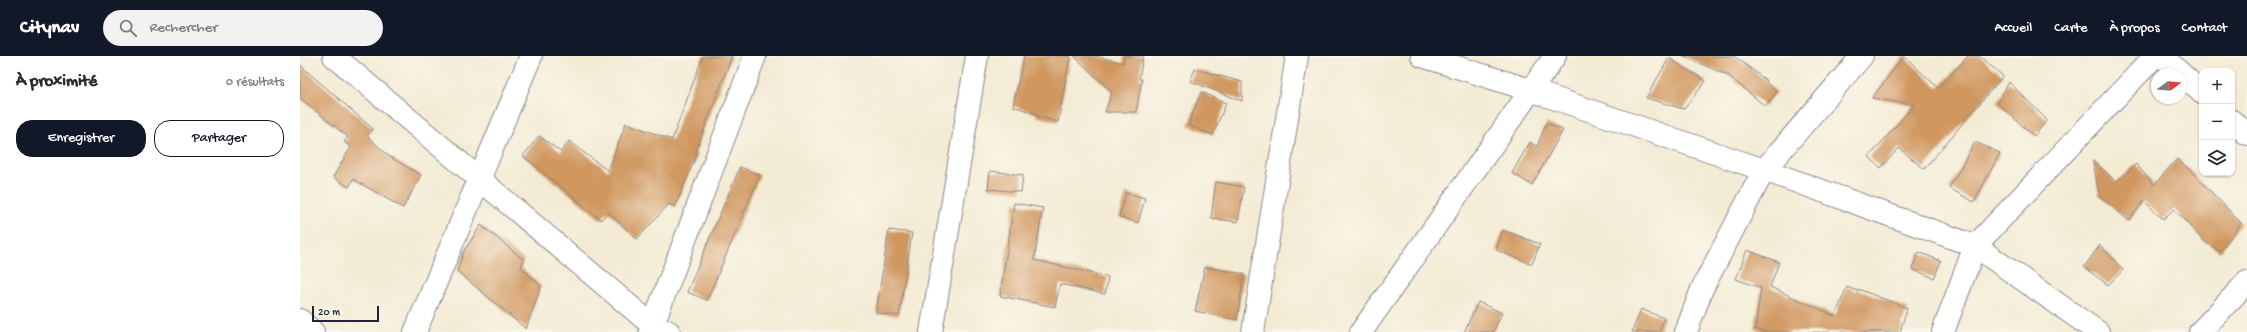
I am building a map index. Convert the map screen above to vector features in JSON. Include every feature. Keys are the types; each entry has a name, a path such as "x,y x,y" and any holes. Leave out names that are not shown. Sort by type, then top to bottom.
{"street":[{"path":"334,56 657,330 755,56"},
{"path":"415,332 531,56"},
{"path":"930,332 977,56"},
{"path":"1253,332 1297,56"},
{"path":"1422,56 1530,90 1764,170 1975,246 2098,332"},
{"path":"1361,332 1555,56"},
{"path":"1686,332 1702,289 1764,170 1862,56"},
{"path":"1943,332 1975,246 2155,56"},
{"path":"2162,56 2199,90"},
{"path":"2235,124 2247,134"},
{"path":"2200,332 2247,282"},
{"path":"300,320 313,332"}],"building":[{"path":"703,56 732,56 695,153 697,154 675,207 669,204 637,239 608,212 601,220 523,156 539,136 561,152 569,141 608,171 626,123 672,140"},
{"path":"1024,56 1070,56 1058,122 1036,116 1037,114 1013,106"},
{"path":"1074,56 1095,56 1123,63 1124,56 1143,56 1139,79 1142,79 1136,112 1105,112 1112,92"},
{"path":"1683,56 1734,56 1767,81 1766,82 1777,92 1765,106 1729,76"},
{"path":"1904,56 1938,88 1968,56 1979,56 2003,76 1924,169 1899,148 1881,168 1869,157 1914,105 1872,98"},
{"path":"1669,58 1706,81 1684,109 1646,98"},
{"path":"300,65 373,129 367,136 390,157 421,175 403,208 353,179 349,187 333,177 351,147 344,142 348,137 300,98"},
{"path":"1195,69 1242,82 1242,101 1190,81"},
{"path":"2009,82 2047,120 2034,136 1997,103"},
{"path":"1201,92 1226,103 1213,135 1188,125"},
{"path":"1546,123 1563,130 1532,185 1512,173 1530,142 1537,147"},
{"path":"1975,142 2000,153 1974,202 1949,188"},
{"path":"2177,159 2191,171 2241,223 2220,252 2204,241 2174,209 2163,219 2144,201 2129,221 2099,195 2093,160 2116,182 2136,164 2154,185"},
{"path":"740,167 760,175 707,300 687,292"},
{"path":"990,171 1023,175 1021,192 988,189"},
{"path":"1216,182 1244,187 1238,222 1211,218"},
{"path":"1126,193 1145,198 1138,223 1119,217"},
{"path":"1014,203 1043,208 1034,260 1108,277 1105,294 1060,284 1055,307 1000,296"},
{"path":"481,225 524,260 521,267 541,286 526,329 457,271 464,251"},
{"path":"889,230 912,233 899,316 876,313"},
{"path":"1503,230 1540,244 1532,264 1496,250"},
{"path":"2100,245 2123,270 2108,285 2084,267"},
{"path":"1747,250 1779,262 1770,287 1835,316 1847,287 1857,291 1858,289 1907,308 1900,332 1765,332 1755,329 1761,288 1736,279"},
{"path":"1919,252 1941,261 1934,278 1912,269"},
{"path":"1205,267 1244,274 1237,320 1195,311"},
{"path":"1478,302 1502,313 1493,332 1464,332"},
{"path":"1641,309 1664,318 1659,332 1632,332"}]}
